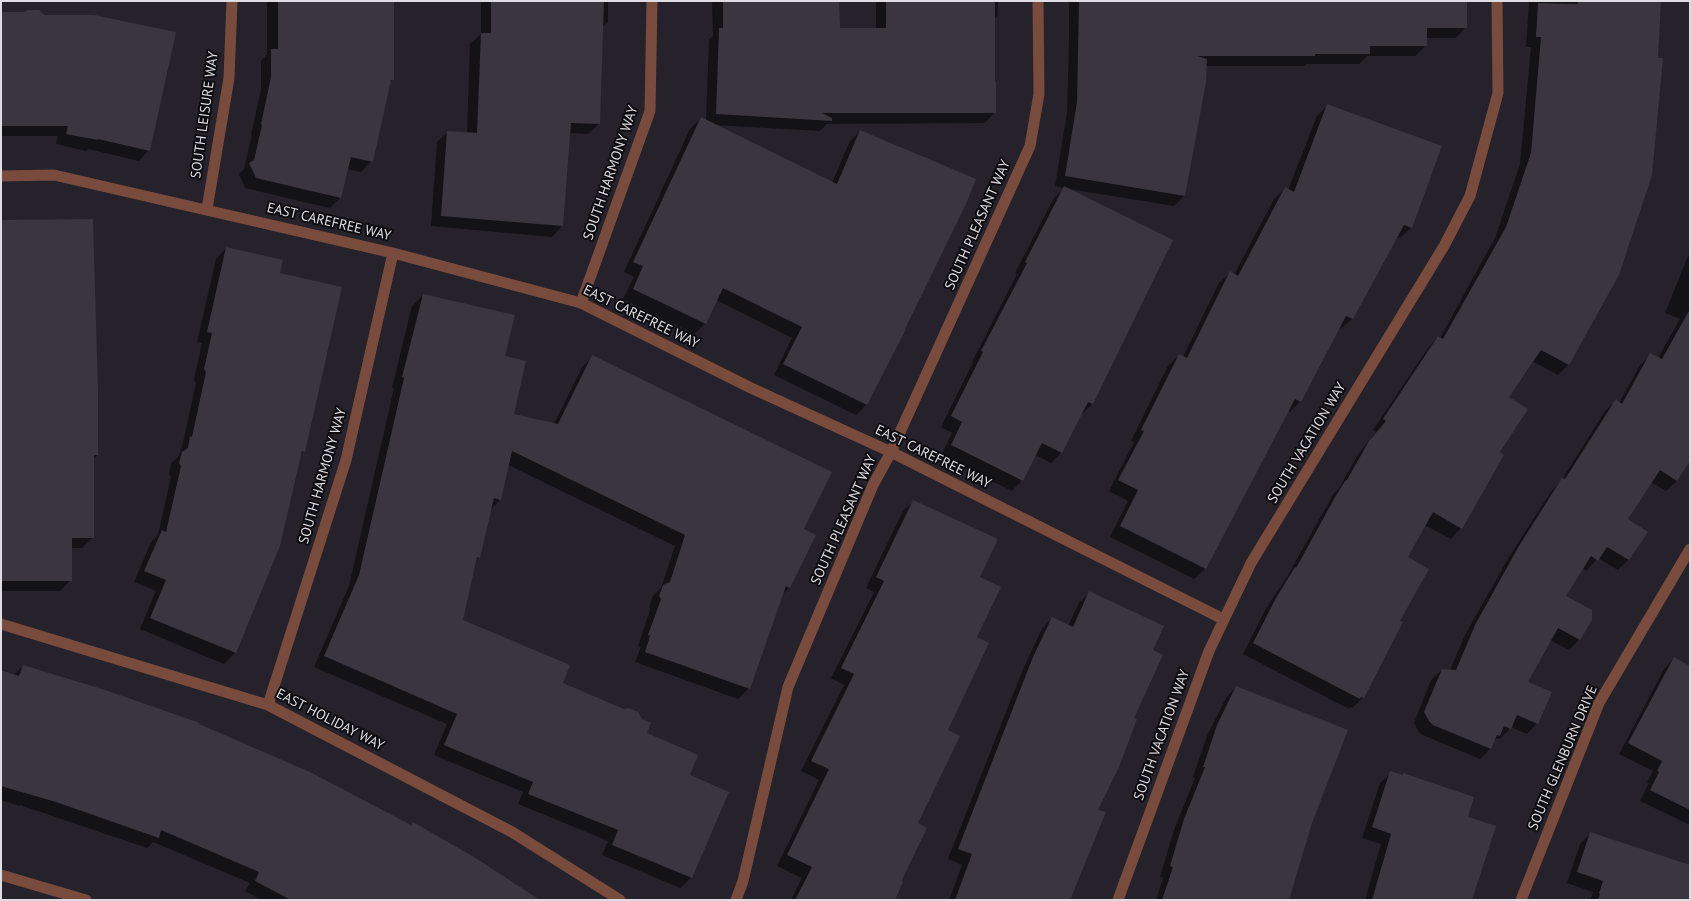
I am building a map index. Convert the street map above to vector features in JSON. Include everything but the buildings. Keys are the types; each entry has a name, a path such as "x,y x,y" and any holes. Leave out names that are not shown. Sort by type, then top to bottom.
{"street":[{"name":"SOUTH LEISURE WAY","path":"207,209 229,78 232,1"},
{"name":"SOUTH HARMONY WAY","path":"581,302 650,111 652,1"},
{"name":"SOUTH PLEASANT WAY","path":"736,900 743,881 788,687 874,485 891,452 1030,146 1039,94 1038,1"},
{"name":"SOUTH VACATION WAY","path":"1118,900 1209,651 1251,563 1444,246 1470,196 1498,93 1497,1"},
{"name":"EAST CAREFREE WAY","path":"1,176 54,174 393,253 581,302 751,388 891,452 1223,619"},
{"name":"SOUTH HARMONY WAY","path":"268,705 346,460 393,253"},
{"name":"SOUTH GLENBURN DRIVE","path":"1521,900 1599,703 1690,549"},
{"name":"EAST HOLIDAY WAY","path":"1,624 268,705 512,832 620,900"},
{"path":"1,875 86,900"}]}
